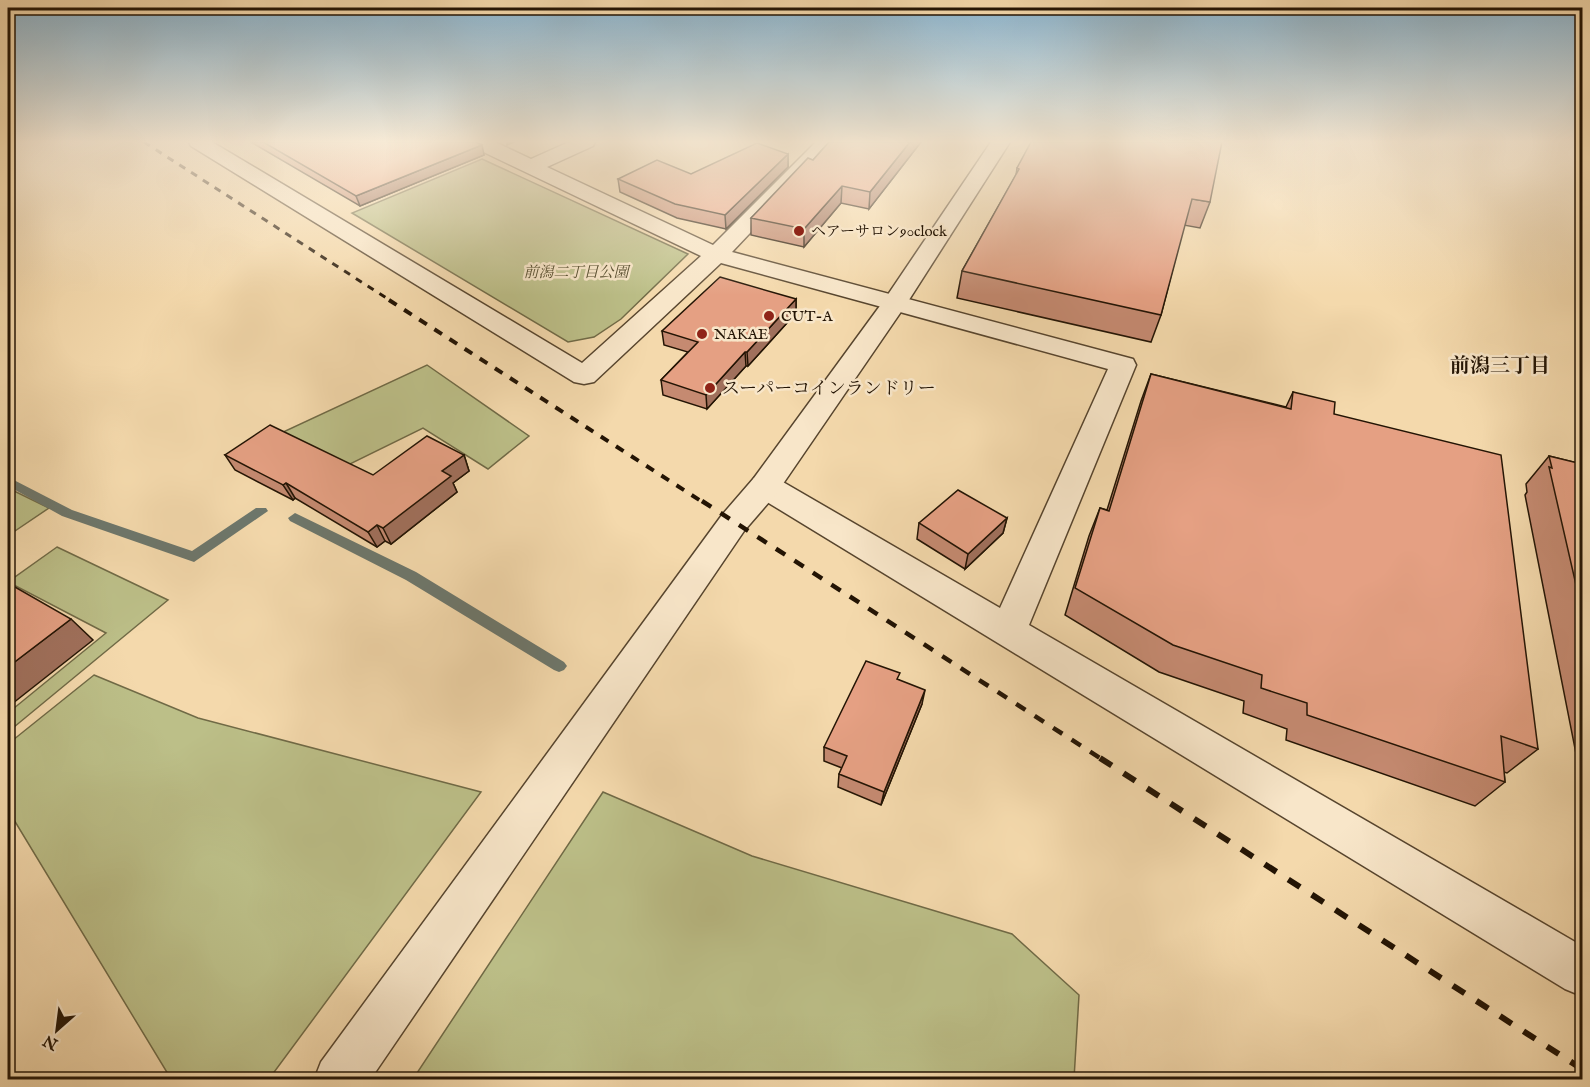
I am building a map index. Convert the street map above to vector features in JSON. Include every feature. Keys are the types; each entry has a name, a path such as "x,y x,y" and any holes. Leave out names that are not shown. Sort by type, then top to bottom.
{"street":[{"path":"280,193 584,376 716,255 770,193"},
{"path":"584,193 716,255 1123,365 1008,631"},
{"path":"339,1080 733,523 765,486 895,303 968,193"},
{"path":"765,486 1582,972"}],"green space":[{"name":"前潟二丁目公園","path":"401,193 555,193 688,254 621,319 594,337 568,342 352,213"},
{"path":"427,365 529,436 488,469 423,428 346,466 281,433"},
{"path":"8,488 49,508 12,533 8,531"},
{"path":"57,547 168,600 8,732 8,713 106,633 8,582"},
{"path":"94,675 198,718 481,792 269,1079 171,1079 8,810 8,744"},
{"path":"603,792 752,856 1012,934 1079,995 1074,1079 413,1079"}],"building":[{"path":"649,193 748,193 725,215 675,204"},
{"path":"775,193 836,193 804,229 751,218"},
{"path":"1006,193 1212,193 1210,202 1192,199 1161,315 962,271"},
{"path":"720,277 796,299 706,395 661,380 698,342 662,331"},
{"path":"1151,374 1291,409 1293,392 1335,402 1334,414 1501,455 1538,749 1501,736 1505,782 1307,715 1307,703 1261,688 1262,675 1173,645 1075,588 1100,508 1109,511"},
{"path":"270,425 373,475 427,436 464,455 442,471 451,476 383,528 377,525 368,532 286,483 283,485 225,455"},
{"path":"1549,456 1582,464 1582,611 1549,467 1552,468"},
{"path":"958,490 1007,518 968,554 919,523"},
{"path":"8,583 71,619 8,667"},
{"path":"866,661 900,673 897,679 925,690 884,792 839,774 847,756 824,747"}],"waterway":[{"path":"8,481 67,513 194,557 261,511"},
{"path":"295,518 411,576 559,666"}],"railway":[{"path":"223,193 391,301"},
{"path":"389,300 704,503"},
{"path":"702,501 1103,760"},
{"path":"1100,758 1582,1069"}],"place":[{"name":"ヘアーサロン90clock","path":"799,231"},
{"name":"CUT-A","path":"769,316"},
{"name":"NAKAE","path":"702,334"},
{"name":"スーパーコインランドリー","path":"710,388"}],"district":[{"name":"前潟三丁目","path":"1500,365"}]}
